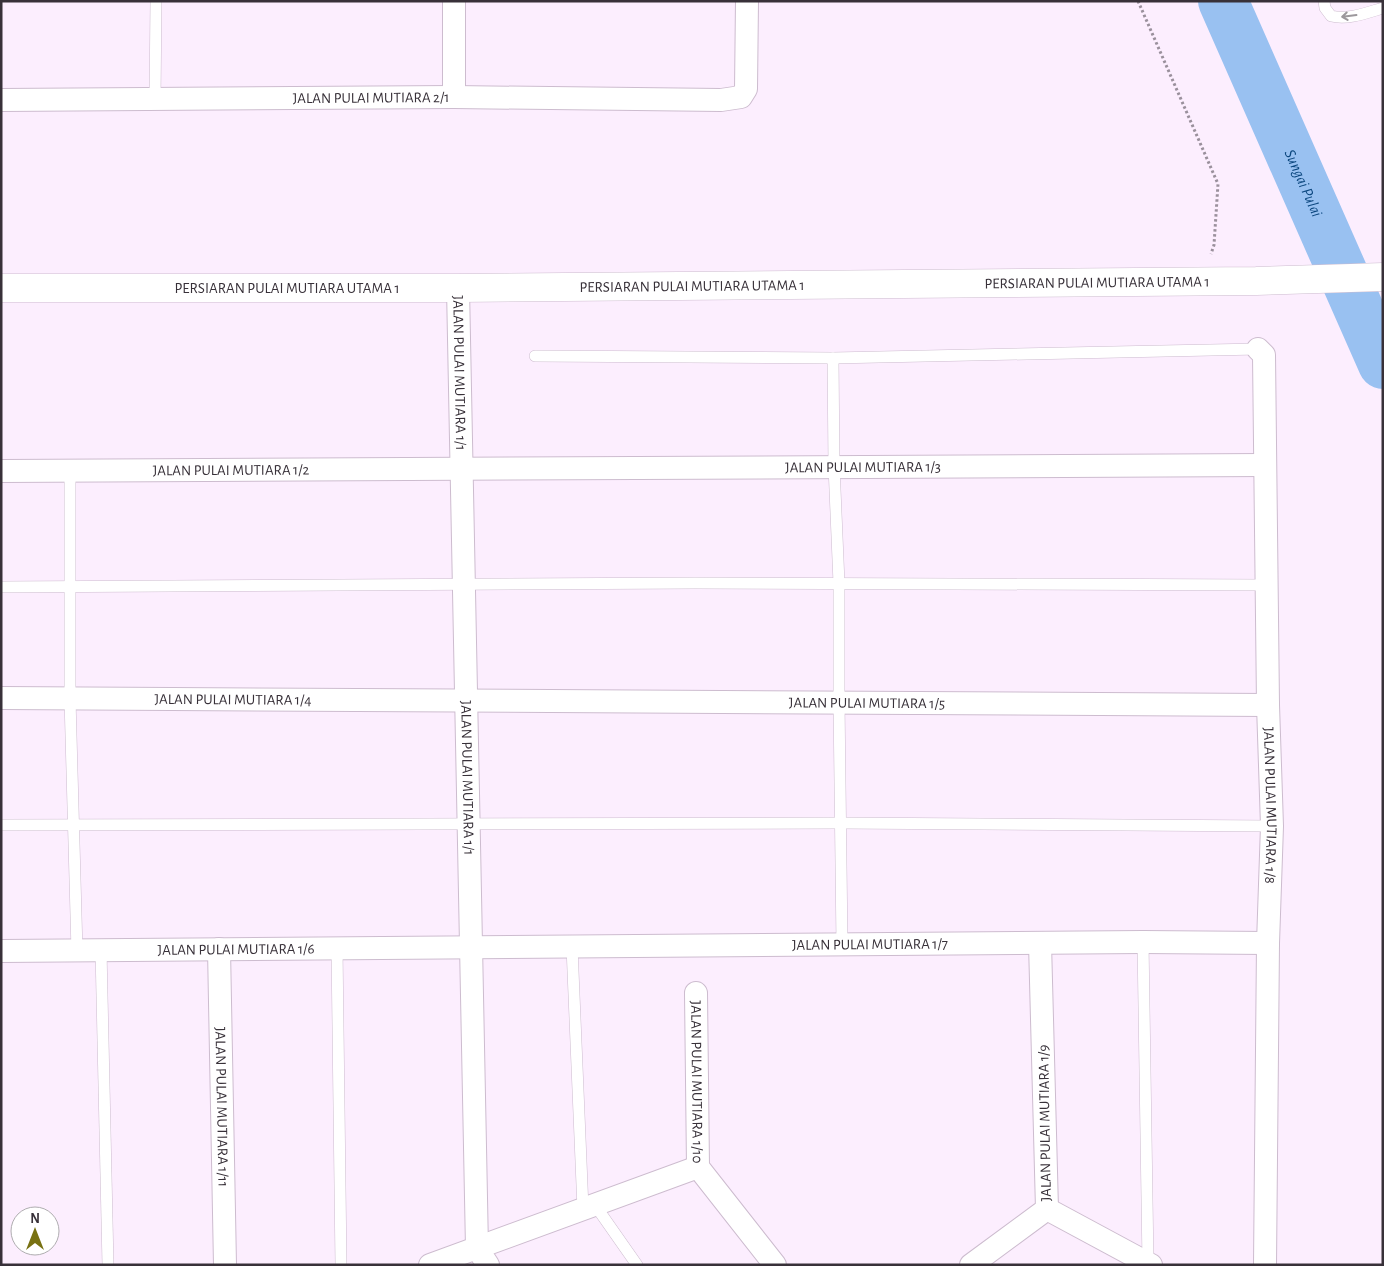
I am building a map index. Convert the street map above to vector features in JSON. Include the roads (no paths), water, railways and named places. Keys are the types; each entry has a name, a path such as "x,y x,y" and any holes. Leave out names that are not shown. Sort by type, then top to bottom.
{"main road":[{"name":"PERSIARAN PULAI MUTIARA UTAMA 1","path":"1,288 458,288 1256,281 1383,277"}],"street":[{"path":"454,1 454,97"},
{"name":"JALAN PULAI MUTIARA 2/1","path":"1,100 454,97 721,100 741,97 746,89 747,1"},
{"name":"JALAN PULAI MUTIARA 1/1","path":"458,288 471,948 482,1256"},
{"name":"JALAN PULAI MUTIARA 1/8","path":"1258,349 1264,355 1268,705 1272,826 1268,943 1265,1265"},
{"name":"JALAN PULAI MUTIARA 1/3","path":"462,468 1265,465"},
{"name":"JALAN PULAI MUTIARA 1/2","path":"1,471 462,468"},
{"name":"JALAN PULAI MUTIARA 1/4","path":"1,698 466,701"},
{"name":"JALAN PULAI MUTIARA 1/5","path":"466,701 1268,705"},
{"name":"JALAN PULAI MUTIARA 1/7","path":"471,948 1143,942 1268,943"},
{"name":"JALAN PULAI MUTIARA 1/9","path":"971,1265 1047,1209 1040,943"},
{"name":"JALAN PULAI MUTIARA 1/6","path":"1,951 471,948"},
{"name":"JALAN PULAI MUTIARA 1/11","path":"219,949 226,1265"},
{"name":"JALAN PULAI MUTIARA 1/10","path":"696,993 698,1167 775,1265"},
{"path":"430,1265 482,1256 589,1207 698,1167"},
{"path":"1047,1209 1148,1264"}],"lane":[{"path":"155,100 156,1"},
{"path":"1324,1 1325,8 1331,16 1338,18 1360,15 1383,8"},
{"path":"535,356 833,358 1258,349"},
{"path":"833,358 834,466 839,583 842,944"},
{"path":"70,470 70,699 77,951"},
{"path":"1,587 839,583 1266,585"},
{"path":"1,825 840,823 1272,826"},
{"path":"1143,942 1148,1264"},
{"path":"572,946 589,1207 637,1265"},
{"path":"337,948 341,1265"},
{"path":"101,950 108,1265"}],"waterway":[{"name":"Sungai Pulai","path":"1223,1 1383,364"}]}
